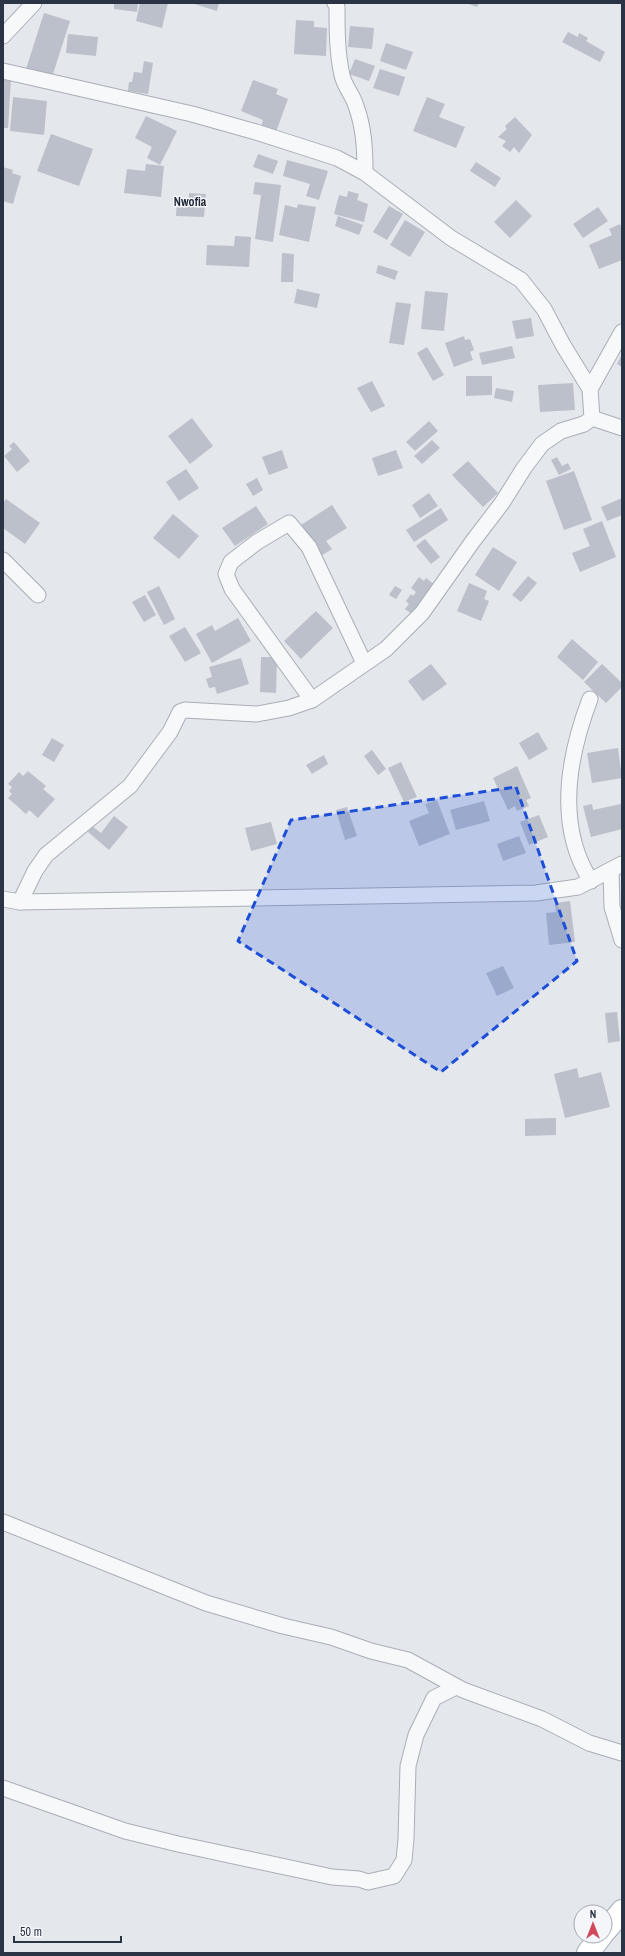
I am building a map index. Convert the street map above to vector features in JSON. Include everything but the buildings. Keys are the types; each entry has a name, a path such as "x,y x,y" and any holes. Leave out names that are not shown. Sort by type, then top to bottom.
{"main road":[{"path":"588,1953 596,1944"}],"street":[{"path":"3,36 34,3"},
{"path":"335,3 337,7 339,58 342,77 356,103 362,121 365,140 365,172"},
{"path":"3,71 192,114 242,128 336,158 365,172 451,238 521,280 544,310 590,389 592,418"},
{"path":"590,389 622,332"},
{"path":"592,418 622,428"},
{"path":"20,902 35,871 46,855 130,786 170,732 180,712 185,710 256,714 289,708 312,700 386,649 422,613 473,541 502,504 524,468 542,444 561,431 584,424 592,418"},
{"path":"312,700 232,589 226,574 231,562 258,542 289,523 295,528 309,548 364,663"},
{"path":"3,560 38,594"},
{"path":"590,699 571,759 568,813 576,850 582,866 591,881"},
{"path":"3,899 20,902 536,893 578,887 616,868"},
{"path":"616,868 612,907 622,940"},
{"path":"3,1522 206,1603 283,1626 331,1637 371,1651 408,1660 456,1687 542,1720 589,1743 622,1754"},
{"path":"3,1788 125,1831 296,1870 368,1882 394,1876 404,1860 408,1766 416,1735 434,1698 456,1687"}],"highlighted area":[{"path":"516,787 577,961 441,1072 238,941 291,820"}],"district":[{"name":"Nwofia","path":"190,202"}]}
